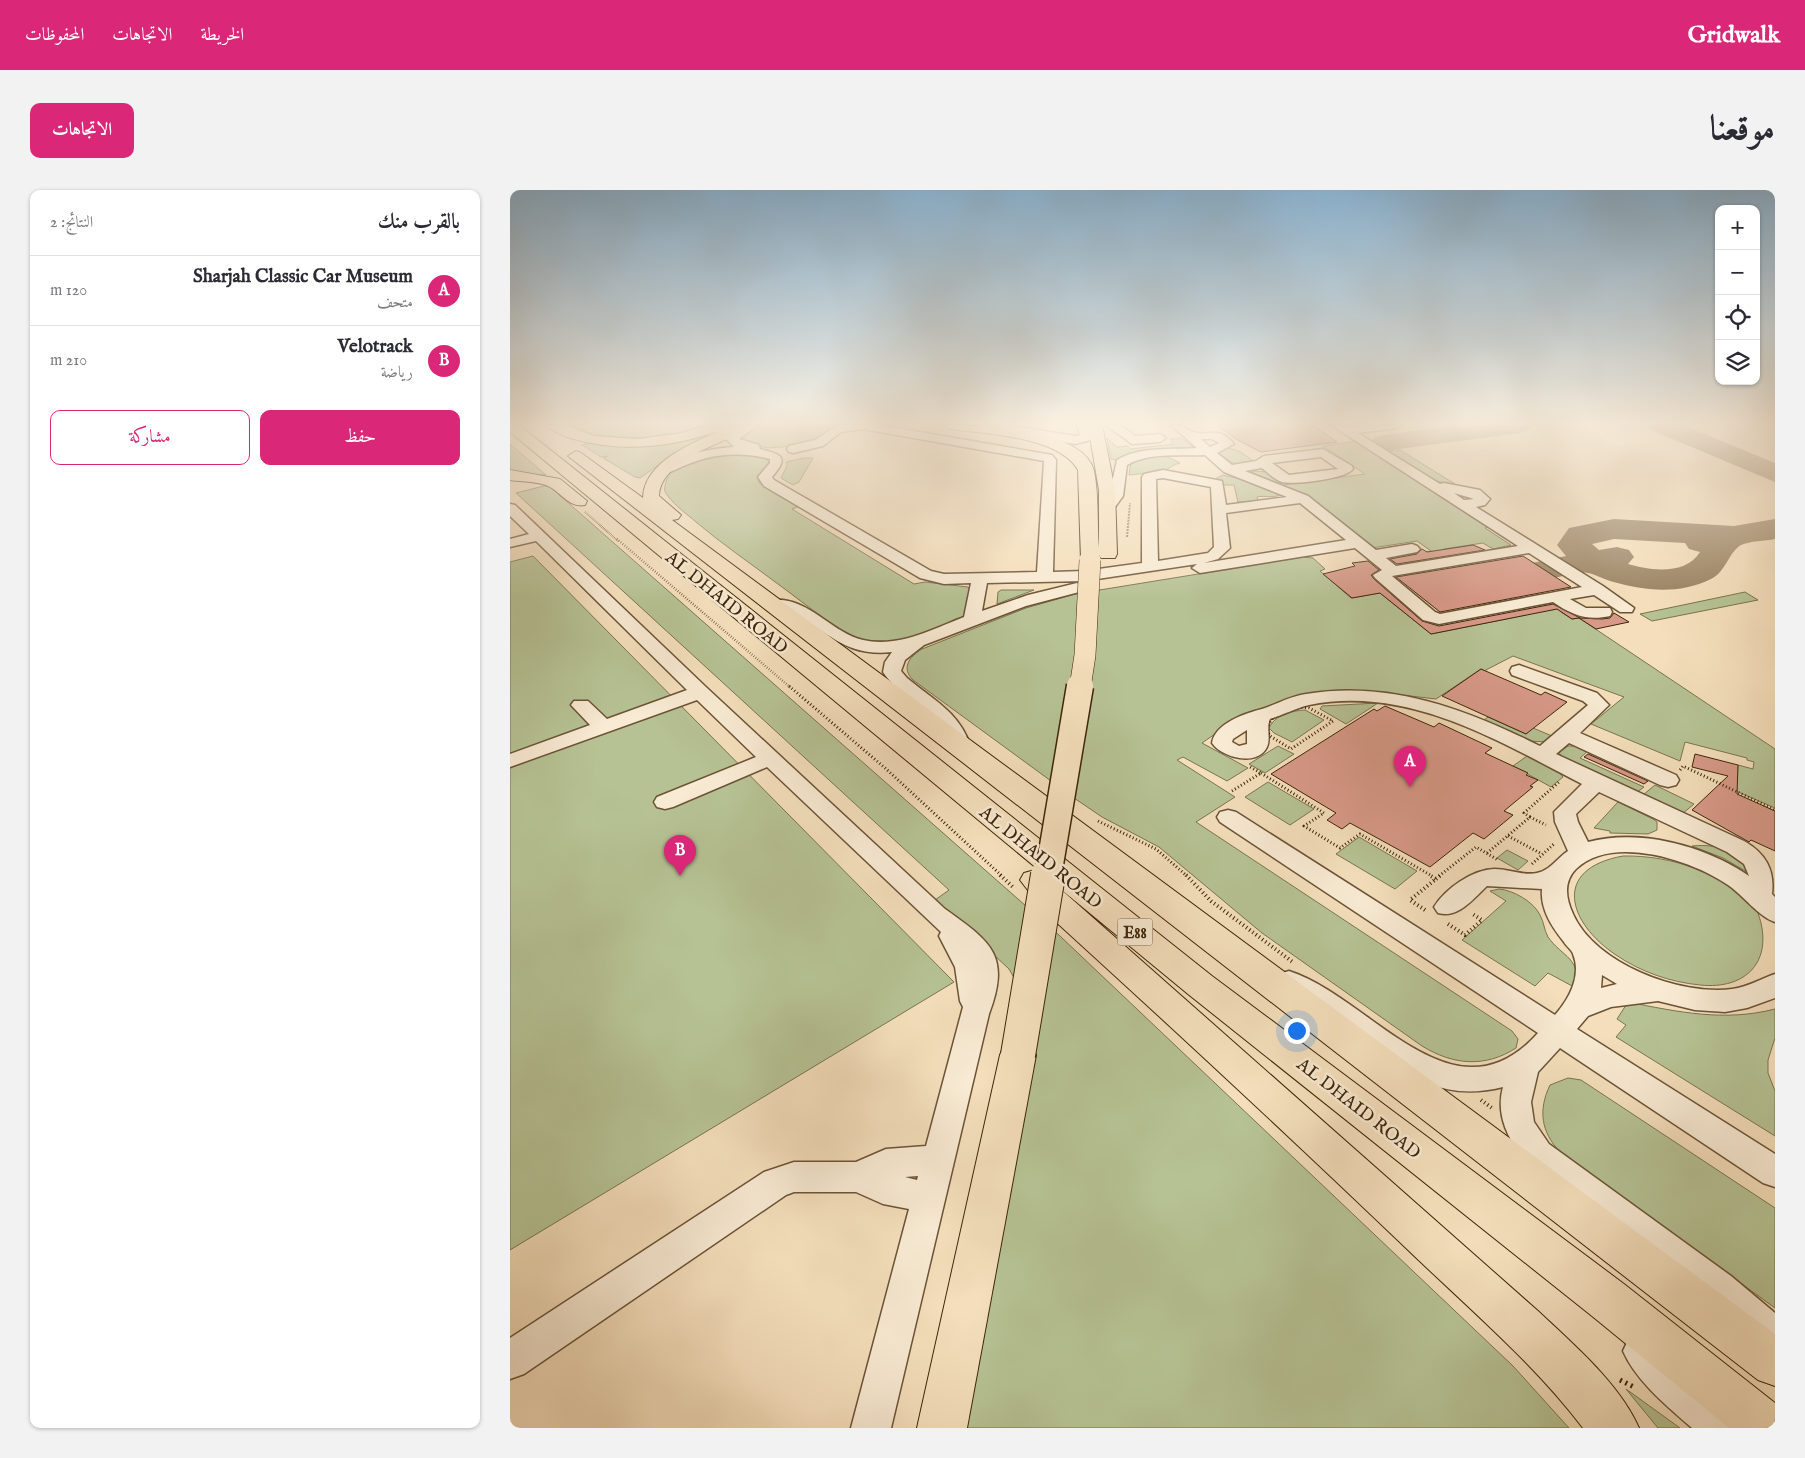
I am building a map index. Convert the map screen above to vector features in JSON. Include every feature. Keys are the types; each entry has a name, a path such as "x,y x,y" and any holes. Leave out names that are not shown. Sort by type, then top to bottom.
{"highway":[{"path":"555,483 585,504 614,510"},
{"name":"AL DHAID ROAD","path":"581,483 1208,991 1608,1300 1768,1428"},
{"name":"AL DHAID ROAD","path":"612,483 1775,1363"},
{"path":"652,483 650,494 655,502 677,520 680,527 679,534"},
{"path":"942,1428 1018,1055 1085,655 1100,640 1104,630 1099,559 1086,483"},
{"path":"1099,559 1107,508 1105,483"},
{"path":"1020,840 1022,856 1030,872 1055,902 1245,1070 1526,1331 1589,1395 1614,1428"}],"street":[{"path":"771,483 808,500 926,575 944,580 1084,576 1207,558 1217,554 1222,548 1218,501 1206,483"},
{"path":"1043,483 1045,578"},
{"path":"1107,508 1116,496 1119,483"},
{"path":"1148,483 1150,566"},
{"path":"1261,483 1300,498 1393,571"},
{"path":"1431,484 1475,493 1483,499 1480,502 1463,504"},
{"path":"1431,484 1626,608"},
{"path":"1452,488 1481,485"},
{"path":"1218,501 1300,498"},
{"path":"510,508 700,692 936,915 966,956 972,974 976,1014 871,1428"},
{"path":"510,544 540,536"},
{"path":"774,605 803,612 844,641 853,644 881,647 921,640 1028,599 1057,591 1358,543"},
{"path":"1532,548 1393,571 1384,573 1381,576 1429,616 1436,618 1597,590"},
{"path":"1374,555 1412,549"},
{"path":"980,618 986,579"},
{"path":"1556,597 1583,614 1604,612"},
{"path":"921,640 899,654 893,664 892,672 900,681 944,715 956,730 960,745"},
{"path":"1519,670 1590,697 1598,702 1597,710 1541,755"},
{"path":"510,761 700,692"},
{"path":"1260,716 1288,704 1354,695 1396,698 1447,711 1729,844 1752,858 1759,866 1763,875 1759,896"},
{"path":"581,705 604,727"},
{"path":"1567,735 1668,780"},
{"path":"666,802 771,758"},
{"path":"1597,782 1567,808 1563,834 1564,865 1558,875 1554,898 1558,912 1564,924 1586,950 1607,966 1661,992"},
{"path":"1647,843 1673,835 1675,829 1667,816 1658,811"},
{"path":"1228,817 1775,1172"},
{"path":"1563,834 1647,843 1695,858 1718,868 1759,896 1775,913"},
{"path":"1563,834 1647,843 1684,836 1703,837 1729,844"},
{"path":"1514,869 1537,882 1558,875"},
{"path":"1444,911 1480,879 1494,877 1514,869"},
{"path":"1514,869 1558,912"},
{"path":"1586,950 1590,974 1589,985 1580,1007 1525,1065 1514,1099 1515,1112 1520,1128 1538,1154 1552,1166 1718,1289 1775,1337"},
{"path":"1263,976 1281,978 1311,992 1418,1067 1452,1079 1487,1079 1525,1065"},
{"path":"1580,1007 1608,996 1642,991 1661,992 1717,1001 1742,999 1762,993 1775,985"},
{"path":"858,1177 886,1164 940,1159"},
{"path":"510,1360 776,1183 803,1177 858,1177 883,1188 930,1198"},
{"path":"1608,1300 1628,1333 1654,1365 1684,1395 1723,1428"}],"path":[{"path":"1298,707 1309,708 1333,721 1291,749 1276,741 1267,732 1267,723 1274,716 1298,707"},
{"path":"1668,780 1683,766 1775,810"},
{"path":"1444,911 1465,935 1482,920 1410,900 1476,847 1514,869 1542,854 1563,834 1524,814 1573,770"},
{"path":"1261,773 1324,813 1304,826 1340,848 1360,834 1436,879"},
{"path":"1487,853 1530,817"},
{"path":"1093,818 1156,849 1178,867 1210,901 1299,967"},
{"path":"1508,836 1542,854"},
{"path":"1452,1079 1520,1128"}],"green space":[{"path":"666,483 759,483 800,506 792,509 914,584 925,582 968,587 970,590 964,617 943,629 913,638 883,642 870,642 859,639 818,614 726,546 678,507 665,493"},
{"path":"1220,483 1256,483 1281,494 1257,497 1258,501 1238,502 1234,485"},
{"path":"1276,483 1283,485 1300,483 1423,483 1492,526 1485,528 1511,545 1493,549 1483,543 1444,549 1455,558 1411,565 1401,556 1431,551 1417,541 1372,548 1282,485"},
{"path":"548,485 1060,936 1513,1366 1569,1428 955,1428 1021,990 1009,969 935,900 949,890 516,493"},
{"path":"533,556 954,982 510,1250 510,562"},
{"path":"1303,557 1313,558 1325,569 1320,571 1351,598 1380,593 1431,634 1526,615 1518,609 1555,602 1568,611 1561,612 1572,619 1579,618 1775,749 1775,808 1736,791 1738,765 1753,769 1754,762 1747,760 1747,758 1685,742 1680,761 1591,724 1624,697 1513,656 1484,671 1481,669 1436,699 1368,691 1294,697 1241,716 1202,743 1248,768 1227,781 1183,757 1177,760 1235,797 1196,822 1512,1031 1518,1039 1516,1048 1493,1059 1469,1062 1457,1060 1445,1057 1422,1046 1262,933 1159,847 1102,817 1077,800 909,676 908,663 922,649 1026,608 1075,594"},
{"path":"1001,590 1034,590 997,604 998,592"},
{"path":"1745,592 1758,600 1652,621 1640,614"},
{"path":"1378,703 1346,724 1320,709 1322,706"},
{"path":"1305,710 1324,720 1292,742 1274,733 1269,728 1280,716 1289,712"},
{"path":"1488,717 1526,734 1533,728 1552,736 1550,742 1526,741 1516,737 1518,735 1484,720"},
{"path":"1278,746 1294,754 1265,773 1249,764"},
{"path":"1568,746 1577,746 1588,751 1580,758 1644,787 1636,793 1562,758 1559,752"},
{"path":"1527,756 1557,770 1563,777 1551,787 1513,766"},
{"path":"1268,782 1314,809 1290,825 1245,797"},
{"path":"1655,785 1694,804 1682,814 1643,795"},
{"path":"1618,802 1653,819 1657,822 1657,830 1648,834 1610,833 1610,831 1594,828"},
{"path":"1359,837 1417,871 1395,889 1336,854"},
{"path":"1692,846 1712,846 1728,851 1742,861 1754,876 1723,858"},
{"path":"1507,850 1528,861 1518,870 1497,858"},
{"path":"1623,856 1660,859 1697,869 1730,887 1745,899 1758,913 1762,930 1763,945 1753,969 1731,983 1716,985 1689,984 1667,979 1635,966 1616,955 1600,942 1587,928 1578,913 1574,898 1576,885 1585,872 1600,863"},
{"path":"1499,889 1522,898 1537,910 1548,937 1570,959 1576,970 1574,987 1548,973 1535,986 1462,940 1506,901 1490,891"},
{"path":"1628,1002 1683,1012 1720,1015 1738,1015 1775,1009 1775,1038 1768,1060 1768,1073 1775,1091 1775,1136 1616,1037 1626,1025 1617,1019"},
{"path":"1568,1078 1581,1080 1775,1208 1775,1308 1560,1152 1545,1129 1543,1112 1546,1094 1550,1085"},
{"path":"1626,1389 1680,1428 1658,1428"}],"building":[{"path":"1473,545 1485,550 1397,564 1390,559 1417,554 1422,549 1427,552"},
{"path":"1523,556 1571,587 1440,612 1396,577"},
{"path":"1368,561 1379,570 1371,575 1374,579 1422,621 1439,626 1553,604 1580,618 1610,618 1614,613 1629,622 1596,629 1579,618 1572,619 1557,609 1431,634 1380,593 1352,598 1323,574 1355,566 1352,563"},
{"path":"1481,669 1541,695 1545,692 1567,702 1526,734 1442,696"},
{"path":"1385,706 1434,727 1439,723 1492,748 1485,753 1528,773 1526,775 1538,780 1530,786 1533,787 1504,811 1513,815 1484,839 1473,833 1430,867 1350,823 1342,829 1327,820 1336,813 1271,774 1374,709 1377,711"},
{"path":"1588,754 1648,781 1644,784 1584,757"},
{"path":"1695,754 1738,765 1737,794 1775,811 1775,851 1751,840 1749,842 1692,810 1728,776 1692,767"}],"taxiway":[{"path":"1593,561 1584,556 1574,545 1581,535 1614,529 1733,536"},
{"path":"1733,536 1775,529"},
{"path":"1593,561 1615,572 1634,577 1671,580 1687,577 1701,571 1710,563 1719,548 1733,536"},
{"path":"1701,542 1733,536"},
{"path":"1593,561 1617,557"},
{"path":"1544,570 1593,561"}],"place":[{"name":"Sharjah Classic Car Museum","path":"1410,787"},
{"name":"Velotrack","path":"680,876"}]}
